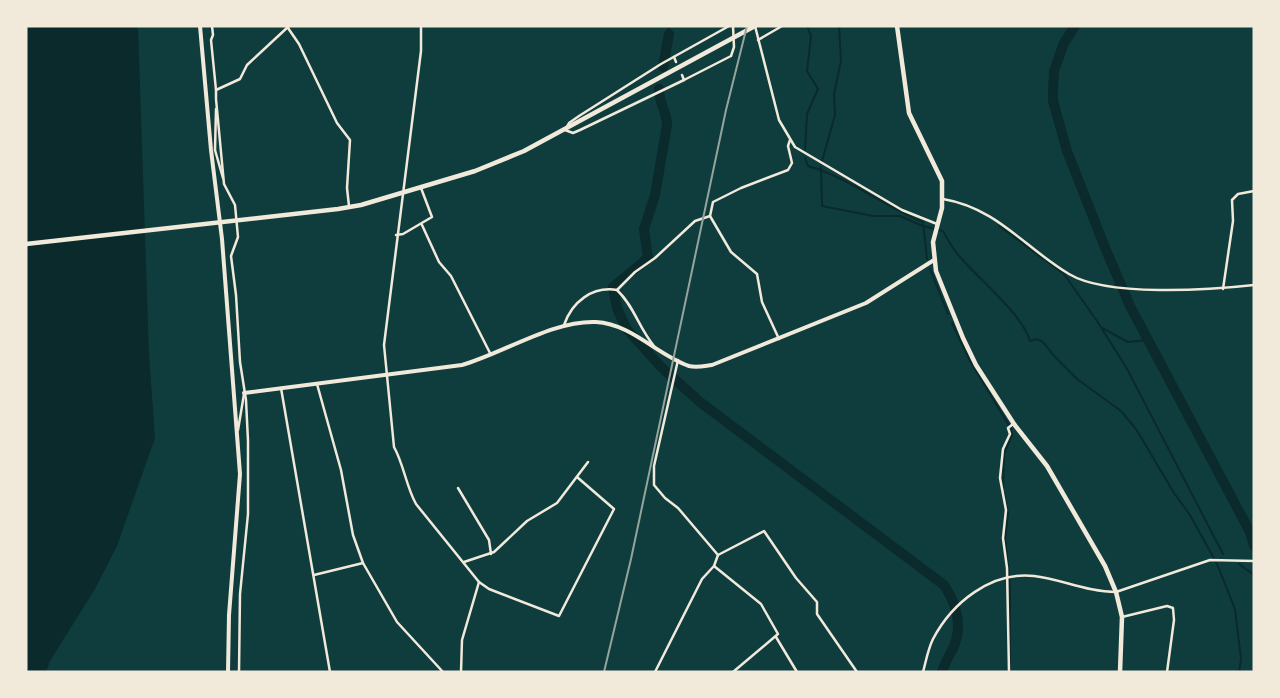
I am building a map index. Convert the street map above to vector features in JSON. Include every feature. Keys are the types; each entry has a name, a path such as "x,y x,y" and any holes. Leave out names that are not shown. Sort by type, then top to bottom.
{"main road":[{"path":"26,244 338,209 421,188 475,171 524,151 755,26"},
{"path":"897,26 909,113 942,181 943,198 933,242 936,270 963,338 976,365 1012,425 1047,466 1105,566 1116,592 1122,617 1120,672"}],"street":[{"path":"200,26 213,150 238,431 240,474 229,615 228,672"},
{"path":"212,26 214,36 211,40 216,90 213,150 224,179"},
{"path":"421,26 421,51 396,235 384,345 394,447 401,460 409,490 432,526 479,582 489,589 559,616 614,508 577,477"},
{"path":"731,26 734,47 731,56 580,130 573,132 565,130 569,123 579,116 661,64 731,26"},
{"path":"755,26 776,108 790,140 804,154 902,210 937,224"},
{"path":"758,40 782,26"},
{"path":"216,90 240,80 247,65 289,27 337,123 350,140 347,188 349,207"},
{"path":"674,57 676,62"},
{"path":"682,75 684,80"},
{"path":"216,99 224,179 227,193 234,205 238,237 231,256 248,441 248,514 240,594 239,672"},
{"path":"779,339 762,302 756,274 731,252 710,216 713,202 741,188 788,170 792,162 788,146 790,140"},
{"path":"396,235 403,234 422,225 432,217 421,188"},
{"path":"1223,289 1233,221 1232,200 1238,194 1254,191"},
{"path":"943,198 983,211 1069,274 1084,282 1116,287 1163,290 1223,289 1254,285"},
{"path":"618,290 635,272 655,258 695,221 710,216"},
{"path":"422,225 439,262 450,276 491,356"},
{"path":"244,393 462,365 491,356 564,325 598,322 614,326 678,360 698,367 712,365 877,298 934,260"},
{"path":"564,325 573,308 589,294 599,290 618,290 628,300 641,327 654,346"},
{"path":"678,360 654,466 654,485 665,498 678,508 718,555"},
{"path":"317,384 341,470 354,535 363,563 397,622 443,672"},
{"path":"281,388 330,672"},
{"path":"238,431 241,425 244,393"},
{"path":"1009,672 1009,577 1003,538 1006,510 1000,478 1003,449 1012,425"},
{"path":"464,562 491,554 527,521 557,504 588,462"},
{"path":"458,488 489,540 491,554"},
{"path":"655,672 702,579 714,566 718,555 764,531 796,578 817,602 817,614 857,672"},
{"path":"923,672 933,640 954,609 985,584 1009,577 1033,576 1103,592 1116,592 1210,560 1254,561"},
{"path":"314,575 363,563"},
{"path":"714,566 761,604 778,634 733,672"},
{"path":"462,672 462,640 479,582"},
{"path":"1122,617 1167,606 1172,608 1174,620 1167,672"},
{"path":"775,636 797,672"}],"water":[{"path":"26,26 138,26 149,354 155,438 117,546 95,589 50,661 46,672 26,672"}],"waterway":[{"path":"668,26 669,34"},
{"path":"805,150 807,114 818,89 807,71 811,36 807,26"},
{"path":"822,161 835,115 834,94 841,61 839,26"},
{"path":"1075,26 1064,43 1054,71 1053,101 1067,151 1130,306 1250,532 1254,546"},
{"path":"663,67 669,34"},
{"path":"659,89 667,125 655,195 644,229 648,258 613,287 617,308 626,328 661,367 700,402 944,585 955,606 958,630 954,646 942,672"},
{"path":"805,158 808,166 838,178 923,222 927,259"},
{"path":"821,167 822,206 873,216 900,216 923,226 943,231 957,254 1019,320 1030,341 1037,339 1043,342 1077,379 1121,411 1136,429 1174,493 1190,515 1217,564 1235,609 1241,659 1239,672"},
{"path":"999,226 1064,274 1097,321 1126,367 1223,554"},
{"path":"930,269 948,314"},
{"path":"952,323 970,361 1011,429 1012,435 1004,454 1003,489"},
{"path":"1102,328 1128,342 1149,340"},
{"path":"1004,493 1008,514 1005,539 1010,582 1010,670"},
{"path":"1239,564 1254,575"}],"railway":[{"path":"604,672 631,559 726,110 747,26"}]}
